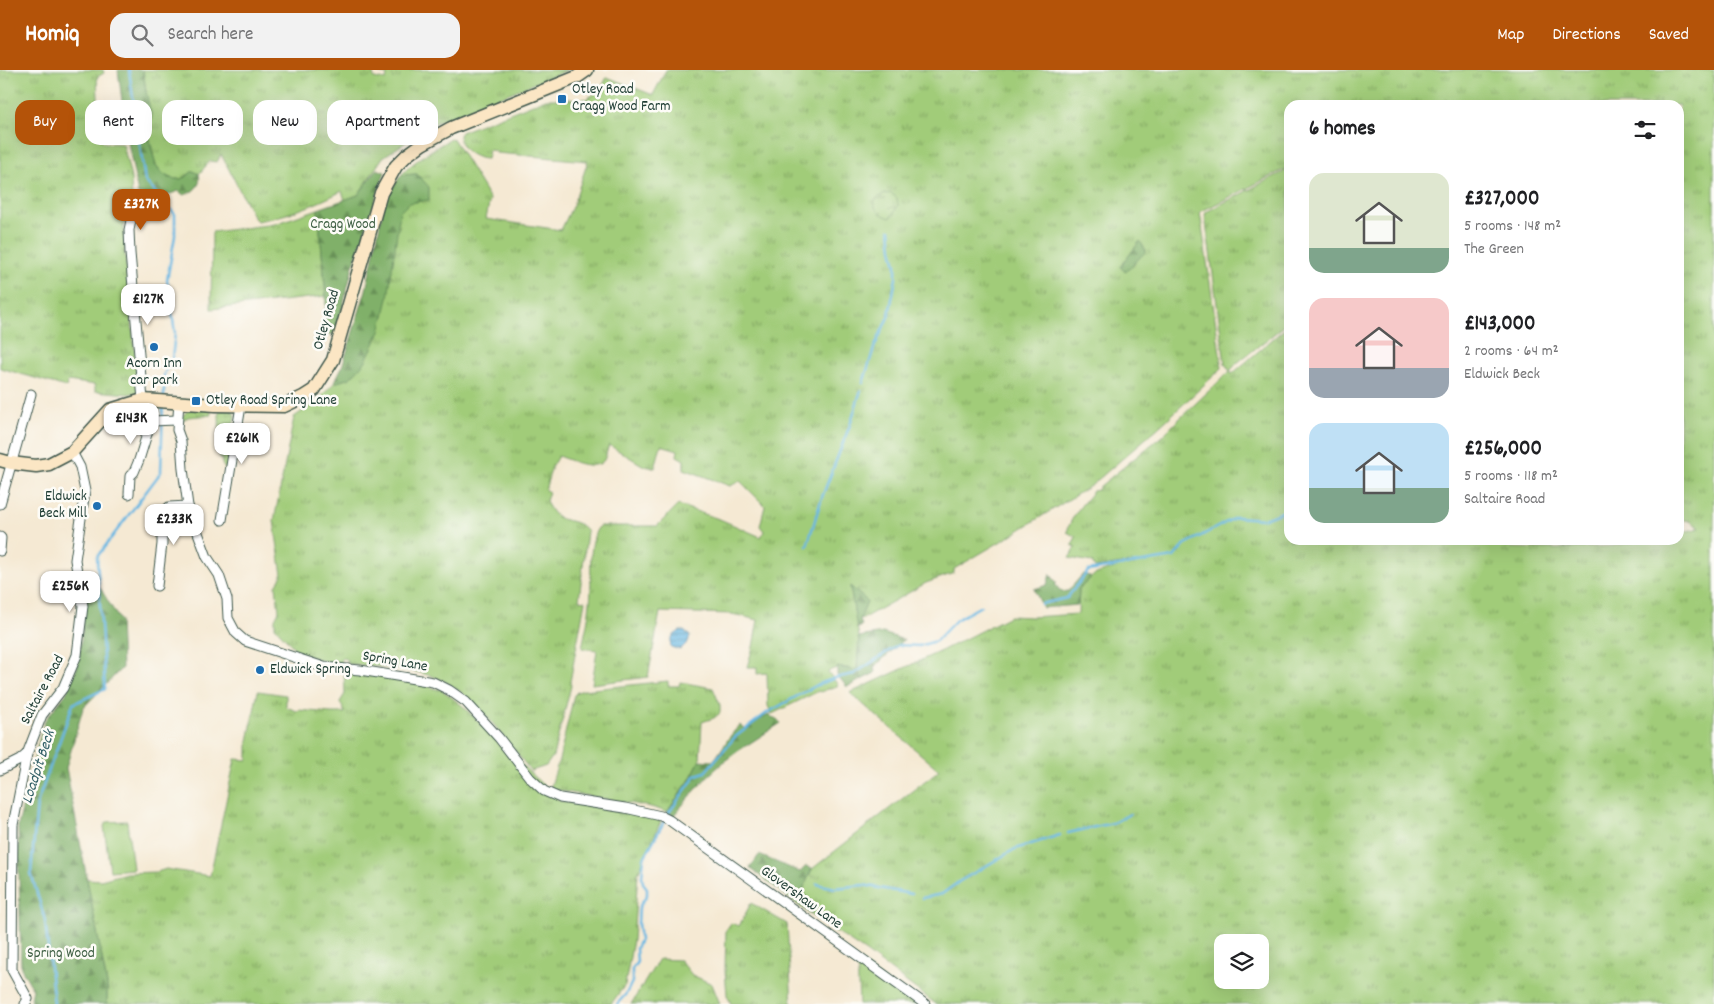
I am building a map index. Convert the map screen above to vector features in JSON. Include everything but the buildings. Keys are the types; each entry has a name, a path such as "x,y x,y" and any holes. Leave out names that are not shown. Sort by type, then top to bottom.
{"street":[{"name":"Otley Road","path":"6,462 36,466 49,464 72,452 110,410 143,400 241,406 284,406 314,390 332,360 380,193 396,166 422,144 451,128 577,77 587,70"},
{"path":"134,206 129,230 130,254 143,400"},
{"path":"0,504 6,462 31,394"},
{"name":"Spring Lane","path":"168,401 177,420 188,506 207,557 219,575 227,599 228,618 236,633 245,641 324,667 360,670 433,682 466,702 499,738 530,778 544,791 560,798 625,808 665,818"},
{"path":"222,520 241,406"},
{"path":"128,494 130,476 134,472 139,460 151,421 177,420"},
{"name":"Saltaire Road","path":"26,1002 12,970 12,825 27,754 42,715 63,688 77,655 83,606 75,560 85,491 80,466 72,452"},
{"path":"157,586 162,544 162,516 169,507 188,506"},
{"path":"0,537 0,551"},
{"path":"0,770 20,760 27,754"},
{"name":"Glovershaw Lane","path":"665,818 925,1004"}],"green space":[{"path":"0,70 103,70 104,73 97,77 98,100 85,100 85,145 123,145 131,178 132,202 129,203 124,227 138,392 129,394 95,391 95,385 68,381 66,387 0,368"},
{"path":"118,70 143,70 148,100 122,100"},
{"path":"143,70 372,70 374,78 386,80 387,75 378,73 378,70 568,70 438,122 438,100 327,100 327,145 402,145 383,157 358,195 345,200 342,191 301,209 257,221 221,154 217,162 210,161 199,174 193,171 182,179 174,179 164,175 155,164 151,145 152,100 146,100"},
{"path":"666,70 1714,70 1714,1004 936,1004 866,952 811,915 814,906 802,891 812,869 939,770 850,693 943,650 1010,616 1031,617 1078,614 1079,589 1094,575 1128,563 1095,568 1092,562 1069,558 1076,547 1072,545 1076,537 1067,532 1078,510 1094,490 1099,489 1099,487 1162,436 1230,371 1232,374 1284,329 1284,545 1508,545 1510,548 1557,549 1618,545 1684,545 1684,532 1700,528 1690,521 1684,520 1684,100 1284,100 1284,170 1200,212 1222,368 1159,427 1092,485 954,569 954,573 926,583 860,620 866,601 850,586 859,637 857,670 835,668 828,672 837,686 819,691 772,714 768,706 767,673 757,674 757,667 747,667 758,620 732,614 660,612 648,677 592,684 597,650 582,648 591,593 591,553 595,534 599,526 657,526 678,505 722,520 761,537 764,531 760,526 765,506 740,481 730,486 684,469 684,460 677,456 678,450 661,445 655,468 644,466 609,445 604,460 595,465 582,464 558,456 552,466 545,490 549,492 546,501 556,515 582,526 587,531 579,600 585,601 570,682 571,686 553,756 546,766 531,771 491,721 467,697 442,680 408,670 348,664 347,659 341,658 340,664 333,664 298,652 275,627 275,619 279,611 276,586 282,575 274,521 294,417 316,402 334,383 350,378 400,212 409,203 429,199 417,174 401,175 430,151 450,139 454,140 490,199 486,219 561,230 573,205 588,161 496,153 496,151 489,150 487,159 482,158 472,155 465,149 459,135 461,132 546,99 586,99 600,91 607,77 653,95"},
{"path":"129,145 151,145 157,166 162,173 170,178 179,179 193,171 199,174 200,178 196,188 184,195 178,191 164,195 138,194"},
{"name":"Cragg Wood","path":"377,169 385,172 353,266 338,325 333,335 324,332 326,296 318,209 358,195"},
{"path":"1284,172 1284,326 1237,363 1230,371 1225,364 1205,215 1206,212"},
{"name":"Cragg Wood","path":"417,174 429,187 429,200 409,203 400,212 388,298 380,332 365,362 350,378 334,383 342,367 366,290 385,200 401,175"},
{"path":"891,193 897,198 898,206 890,218 878,212 874,204 878,197"},
{"path":"318,209 326,296 211,309 212,232 275,224"},
{"path":"1140,241 1146,251 1126,272 1120,267"},
{"path":"194,408 211,410 211,415 188,417 182,421 185,413"},
{"path":"232,410 235,415 226,471 220,458 219,411"},
{"name":"Spring Wood","path":"90,571 120,621 122,668 83,708 66,768 107,985 107,1004 30,1004 33,989 21,968 18,826 45,720 66,694 78,665"},
{"path":"1050,574 1061,592 1068,591 1083,574 1091,577 1079,589 1078,605 1043,608 1034,589 1047,585"},
{"path":"850,586 867,601 860,620 862,625 857,629"},
{"path":"883,633 904,640 874,667 875,673 847,687 837,675 837,667 857,670 859,637"},
{"path":"344,673 371,674 441,689 464,707 560,801 626,813 637,813 661,821 638,873 633,940 625,985 611,1004 107,1004 107,984 87,879 101,880 126,873 157,872 166,869 210,876 235,759 248,760 248,741 258,691 286,695 286,707 297,711 345,713 340,702 345,694"},
{"path":"668,681 668,686 679,686 680,682 713,688 720,705 720,713 714,718 702,722 700,760 689,781 667,812 651,807 550,789 559,760 574,695 577,692"},
{"path":"769,715 781,723 726,760 707,777 673,816 667,812 689,781 700,760 713,761 740,725 746,730"},
{"path":"127,821 133,869 110,871 104,826 107,822"},
{"path":"759,855 800,872 806,866 812,869 802,891 814,906 811,915 750,868"},
{"path":"751,903 787,924 792,1004 731,1004 727,995 725,970 726,930 731,923 739,926"},
{"path":"659,959 680,960 692,975 712,984 720,1004 631,1004"},
{"path":"857,960 917,1004 859,1004"}],"water":[{"path":"684,631 690,636 688,642 680,650 671,647 671,642 675,634"}],"waterway":[{"path":"129,70 145,181 175,214 175,236 167,280 175,333 172,359 164,374 164,397"},
{"path":"863,383 874,348 889,315 896,278 896,265 890,230"},
{"path":"807,546 822,497 850,425 861,390"},
{"name":"Loadpit Beck","path":"54,1004 45,920 31,873 37,803 73,704 105,689 97,557 161,472 163,405"},
{"path":"1041,604 1067,598 1088,571 1174,557 1184,545 1236,517 1264,519 1284,510"},
{"path":"617,1004 626,994 632,982 632,969 637,962 636,948 640,940 638,924 639,907 647,895 647,888 643,883 642,876 644,858 670,811 696,775 705,772 735,737 767,713 817,685 835,678 854,674 898,645 919,646 936,641 956,620 981,606"},
{"path":"1068,833 1113,823 1130,814"},
{"path":"922,898 942,894 960,881 1015,849 1060,835"},
{"path":"817,884 835,888 863,885 911,894"}],"place":[{"name":"Otley Road Cragg Wood Farm","path":"562,99"},
{"name":"Acorn Inn car park","path":"154,347"},
{"name":"Otley Road Spring Lane","path":"196,401"},
{"name":"Eldwick Beck Mill","path":"97,506"},
{"name":"Eldwick Spring","path":"260,670"}]}
